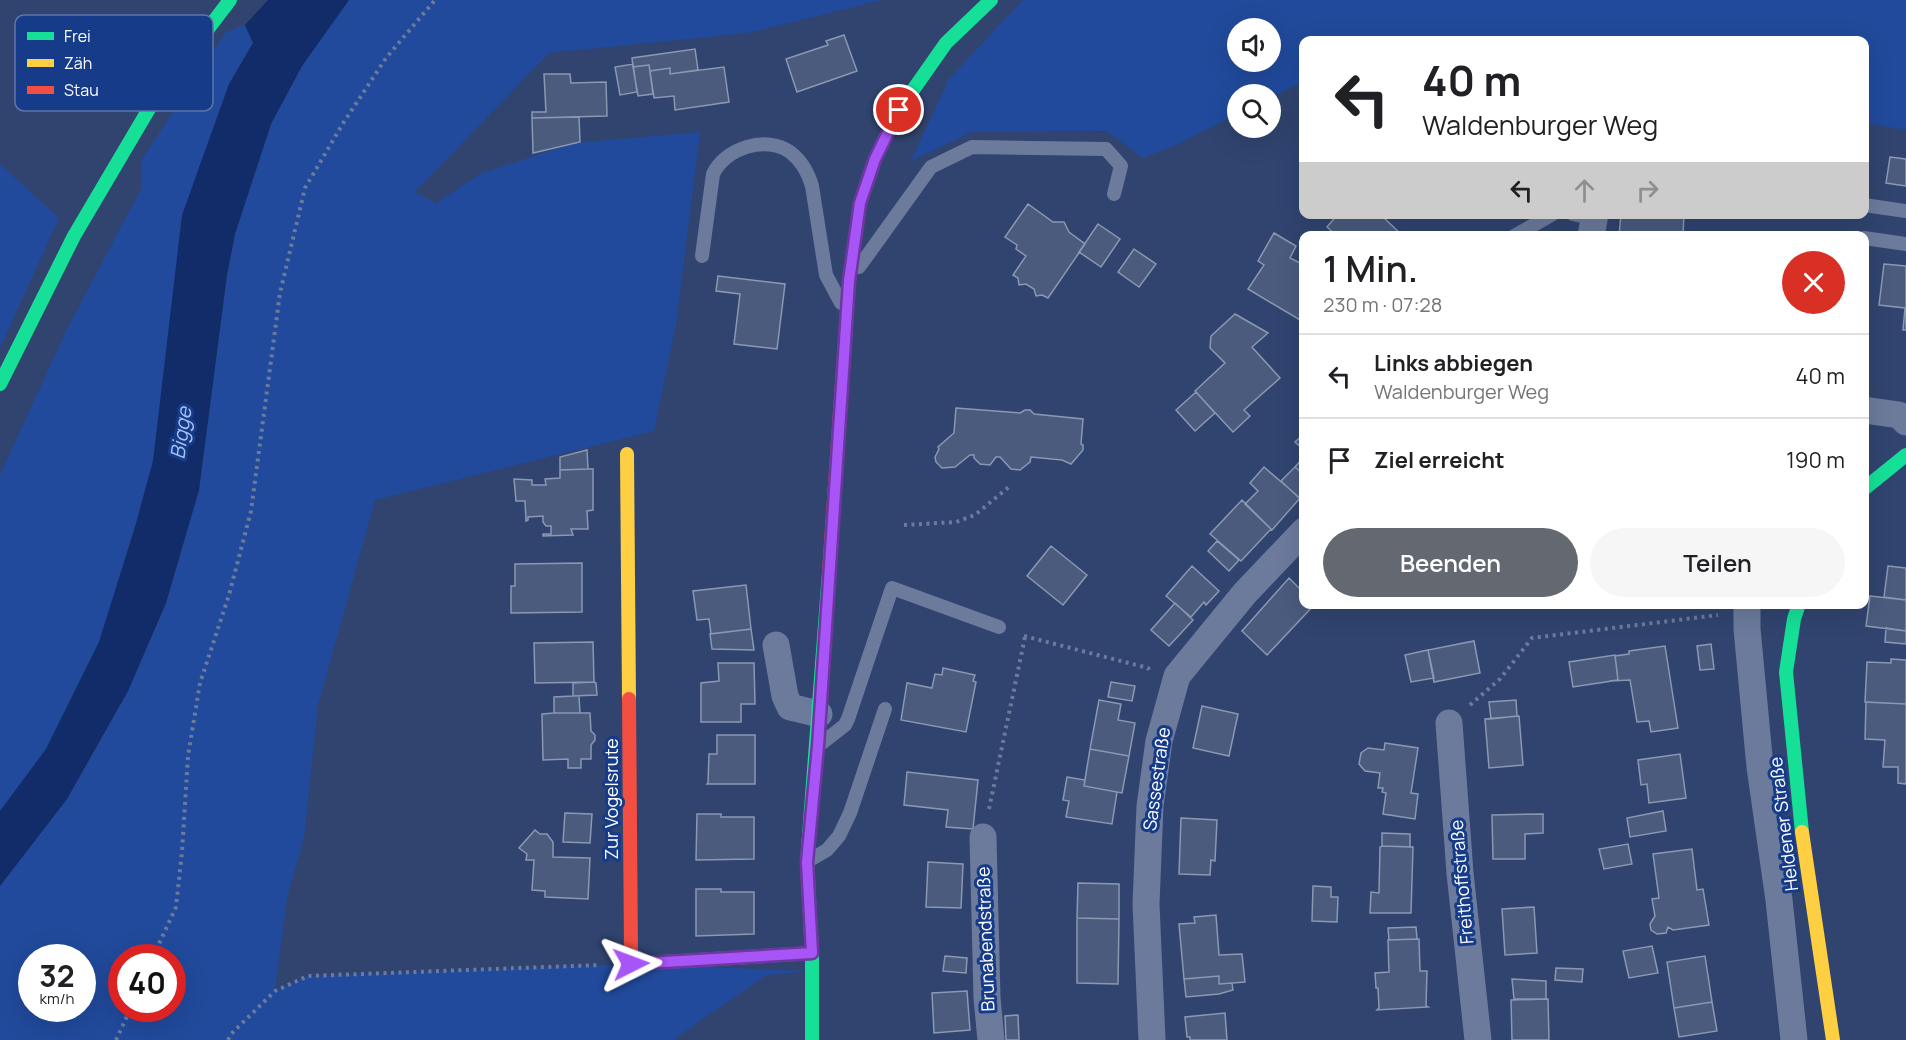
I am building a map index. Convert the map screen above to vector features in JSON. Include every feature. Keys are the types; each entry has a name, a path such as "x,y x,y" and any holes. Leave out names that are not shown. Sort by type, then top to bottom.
{"street":[{"path":"213,22 230,0"},
{"path":"812,1040 812,953 807,862 818,746 849,281 860,203 875,159 899,110 945,43 991,0"},
{"path":"0,384 74,236 148,111"},
{"path":"1869,411 1899,415 1906,422"},
{"name":"Zur Vogelsrute","path":"627,454 631,964"},
{"path":"1869,485 1906,454"},
{"name":"Sassestraße","path":"1152,1040 1146,904 1150,806 1159,741 1177,676 1245,593 1299,536"},
{"path":"1747,609 1760,767 1779,900 1794,1040"},
{"name":"Heldener Straße","path":"1797,609 1786,672 1804,856 1833,1040"},
{"path":"776,645 785,696 790,707 819,714"},
{"name":"Freithoffstraße","path":"1449,723 1460,873 1478,1040"},
{"name":"Brunabendstraße","path":"983,837 987,998 991,1040"},
{"path":"631,964 812,953"}],"lane":[{"path":"702,256 713,174 717,166 735,150 746,146 760,145 788,150 801,162 813,186 826,275 847,313"},
{"path":"849,281 931,166 972,147 1106,149 1121,166 1114,194"},
{"path":"1869,206 1906,211"},
{"path":"1524,231 1544,219"},
{"path":"1869,239 1906,244"},
{"path":"818,746 848,719 892,588 999,627"},
{"path":"807,862 827,850 839,836 850,813 885,710"}],"path":[{"path":"159,944 176,907 188,756 200,683 229,595 251,511 280,293 305,188 342,125 386,58 435,0"},
{"path":"904,525 956,522 975,515 1010,486"},
{"path":"1449,723 1500,679 1532,638 1740,609"},
{"path":"999,627 1025,637 1148,668 1151,684 1173,691"},
{"path":"983,837 1025,637"},
{"path":"228,1040 231,1034 275,991 308,976 631,964"},
{"path":"116,1040 124,1022"}],"shaded area":[{"path":"349,0 882,0 748,33 549,53 415,192 436,203 482,173 575,143 700,132 676,324 654,431 375,500 318,705 304,838 287,898 275,990 308,976 631,964 812,971 766,975 673,1040 0,1040 0,886 67,799 128,691 166,603 199,490 227,275 235,234 271,124 302,66"},
{"path":"1023,0 1906,0 1906,130 1869,124 1869,36 1299,36 1299,84 1281,92 1281,84 1227,84 1227,119 1176,145 1143,158 1107,131 972,132 911,161 949,79"},
{"path":"245,25 253,43 229,84 153,461 135,527 99,642 46,749 0,811 0,475 67,329 141,189 142,159 174,111 213,111 213,52 226,32"},
{"path":"0,164 59,218 0,348"}],"water":[{"name":"Bigge","path":"268,0 349,0 302,66 271,124 235,234 227,275 199,490 166,603 128,691 67,799 0,886 0,811 46,749 99,642 135,527 153,461 182,215 229,84 253,43 245,25"}],"building":[{"path":"844,35 857,71 797,92 786,59 828,45 826,41"},
{"path":"695,49 698,70 670,74 670,68 650,71 649,65 633,67 632,58"},
{"path":"633,64 637,92 620,95 615,67"},
{"path":"649,65 653,94 638,96 633,67"},
{"path":"724,67 729,102 675,110 674,96 654,98 650,71 670,68 670,74"},
{"path":"544,74 570,74 571,83 606,82 607,116 532,118 532,112 546,112"},
{"path":"579,117 580,142 533,153 532,118"},
{"path":"1890,157 1906,159 1906,186 1886,183"},
{"path":"1028,204 1053,222 1064,222 1069,232 1085,244 1048,298 1042,295 1036,296 1034,289 1026,284 1019,285 1018,278 1013,275 1026,256 1016,249 1017,245 1005,237"},
{"path":"1334,219 1385,219 1398,231 1331,231 1327,227"},
{"path":"1621,219 1684,219 1683,231 1619,231"},
{"path":"1098,224 1120,239 1101,267 1079,252"},
{"path":"1274,233 1296,246 1290,258 1299,262 1299,319 1248,289 1264,265 1258,261"},
{"path":"1134,249 1156,264 1139,287 1118,272"},
{"path":"1884,264 1906,266 1906,330 1903,330 1905,308 1879,305"},
{"path":"718,276 785,284 777,349 734,344 740,294 716,291"},
{"path":"1235,314 1268,333 1252,347 1280,378 1244,410 1250,416 1233,432 1195,391 1225,363 1210,348 1211,336"},
{"path":"1196,392 1215,413 1195,431 1176,410"},
{"path":"956,408 1020,413 1030,410 1034,414 1083,419 1081,444 1083,450 1071,464 1062,460 1031,457 1030,462 1020,470 1011,469 1000,457 996,457 990,465 980,464 974,455 970,455 955,467 942,468 936,462 935,457 938,447 954,433"},
{"path":"587,450 588,469 560,470 560,457"},
{"path":"1264,467 1299,497 1272,530 1245,504 1258,491 1250,483"},
{"path":"1295,467 1299,471 1299,498 1281,481"},
{"path":"593,469 593,510 587,511 588,529 571,529 573,535 543,536 543,534 551,534 551,526 546,526 543,516 528,517 526,521 525,501 516,501 514,479 532,480 532,485 546,485 545,479 560,478 560,470"},
{"path":"1242,500 1271,529 1241,561 1210,534"},
{"path":"1217,541 1239,560 1229,571 1208,551"},
{"path":"1051,546 1087,575 1063,605 1027,576"},
{"path":"582,563 582,612 511,613 511,586 515,586 515,564"},
{"path":"1192,566 1219,591 1206,605 1204,602 1191,617 1166,596"},
{"path":"1888,566 1906,568 1906,600 1884,597"},
{"path":"1289,578 1299,588 1299,609 1310,609 1267,655 1242,631"},
{"path":"746,585 751,629 711,634 709,619 697,620 693,591"},
{"path":"1870,596 1906,600 1906,631 1866,626"},
{"path":"1175,603 1193,620 1169,646 1151,630"},
{"path":"1886,628 1906,631 1906,644 1885,642"},
{"path":"751,629 754,650 712,649 710,634"},
{"path":"1474,641 1480,673 1434,682 1428,650"},
{"path":"593,642 594,682 535,683 534,643"},
{"path":"1711,644 1714,669 1700,670 1697,646"},
{"path":"1665,646 1678,728 1651,732 1649,721 1637,722 1630,680 1610,681 1618,680 1615,656 1629,654 1629,651"},
{"path":"1428,650 1434,678 1411,682 1405,655"},
{"path":"1615,655 1618,680 1573,687 1569,662"},
{"path":"1891,659 1906,660 1906,704 1865,702 1867,662 1891,663"},
{"path":"718,663 754,663 755,704 741,704 741,722 701,722 701,683 719,681"},
{"path":"943,668 975,675 973,681 976,682 966,732 901,720 907,683 932,688 935,674 942,675"},
{"path":"594,682 597,695 573,696 573,683"},
{"path":"1111,682 1135,686 1132,701 1108,697"},
{"path":"579,696 580,713 554,713 554,697"},
{"path":"1099,700 1121,704 1118,720 1135,723 1129,756 1090,749"},
{"path":"1516,700 1517,716 1491,719 1489,702"},
{"path":"1866,702 1906,704 1906,784 1898,783 1898,767 1883,767 1885,740 1865,739"},
{"path":"1202,706 1238,714 1229,756 1193,748"},
{"path":"590,713 591,731 595,735 595,740 591,745 591,759 581,759 581,768 568,768 568,759 543,760 542,714"},
{"path":"1519,716 1523,765 1489,768 1485,719"},
{"path":"717,735 755,735 755,784 707,784 709,754 717,754"},
{"path":"1385,743 1418,748 1411,793 1418,794 1415,819 1383,814 1386,793 1382,792 1383,788 1378,788 1380,773 1365,771 1359,764 1361,753 1368,748 1384,750"},
{"path":"1090,749 1129,756 1122,793 1084,786"},
{"path":"1680,754 1686,798 1649,803 1647,784 1641,785 1638,760"},
{"path":"907,772 978,780 973,829 946,827 948,810 904,805"},
{"path":"1067,777 1085,780 1084,786 1117,792 1112,824 1066,817 1069,801 1063,800"},
{"path":"1663,811 1666,831 1630,837 1627,818"},
{"path":"565,813 592,814 590,843 563,842"},
{"path":"697,814 754,817 754,859 696,860"},
{"path":"1543,814 1543,833 1525,834 1525,859 1493,859 1492,815"},
{"path":"1181,818 1217,820 1215,861 1211,860 1210,875 1179,874"},
{"path":"535,830 540,834 547,834 553,842 553,857 590,858 588,899 545,897 545,891 532,890 534,860 526,860 527,854 519,848"},
{"path":"1382,833 1410,834 1410,847 1382,846"},
{"path":"1628,844 1632,864 1604,869 1599,849"},
{"path":"1380,847 1413,847 1411,913 1370,913 1371,892 1379,893"},
{"path":"1692,849 1697,890 1703,889 1709,925 1673,930 1668,927 1666,933 1657,934 1651,930 1650,924 1655,916 1652,899 1659,898 1653,854"},
{"path":"928,862 963,864 961,908 926,907"},
{"path":"1078,883 1119,884 1119,919 1077,918"},
{"path":"1313,886 1331,887 1331,897 1338,897 1337,922 1312,921"},
{"path":"696,889 754,892 754,934 696,936"},
{"path":"1534,907 1537,953 1505,955 1502,909"},
{"path":"1216,915 1219,955 1242,954 1245,982 1219,984 1219,976 1184,979 1179,924 1195,923 1194,917"},
{"path":"1077,918 1119,919 1118,984 1077,983"},
{"path":"1416,927 1417,939 1389,940 1388,928"},
{"path":"1419,939 1420,971 1427,971 1426,1006 1428,1007 1377,1010 1379,1008 1378,988 1376,988 1375,973 1389,972 1388,940"},
{"path":"1652,946 1658,973 1629,978 1623,951"},
{"path":"945,956 967,958 966,973 943,971"},
{"path":"1705,956 1712,1002 1674,1008 1667,962"},
{"path":"1556,968 1583,969 1582,982 1555,980"},
{"path":"1219,976 1219,984 1232,983 1233,990 1219,994 1186,997 1184,979"},
{"path":"1512,979 1546,981 1546,999 1514,999"},
{"path":"967,991 970,1030 934,1033 932,993"},
{"path":"1548,999 1549,1040 1512,1040 1511,1000"},
{"path":"1712,1002 1717,1031 1679,1037 1674,1008"},
{"path":"1225,1013 1227,1040 1190,1040 1190,1037 1187,1037 1185,1017"},
{"path":"1018,1015 1019,1040 1006,1040 1005,1016"}],"traffic: fast":[{"path":"213,22 230,0"},
{"path":"899,110 946,43 991,0"},
{"path":"0,384 74,236 148,111"},
{"path":"1869,485 1906,455"},
{"path":"812,1040 812,953 807,862 829,572"},
{"path":"1797,609 1786,672 1802,832"},
{"path":"631,951 631,964 812,953"}],"traffic: slow":[{"path":"627,454 629,699"},
{"path":"1802,832 1833,1040"}],"traffic: jam":[{"path":"829,572 849,281 860,203 875,159 899,110"},
{"path":"629,699 631,951"}],"route":[{"path":"631,964 812,953 807,862 818,746 849,281 860,203 875,159 899,110"}]}
